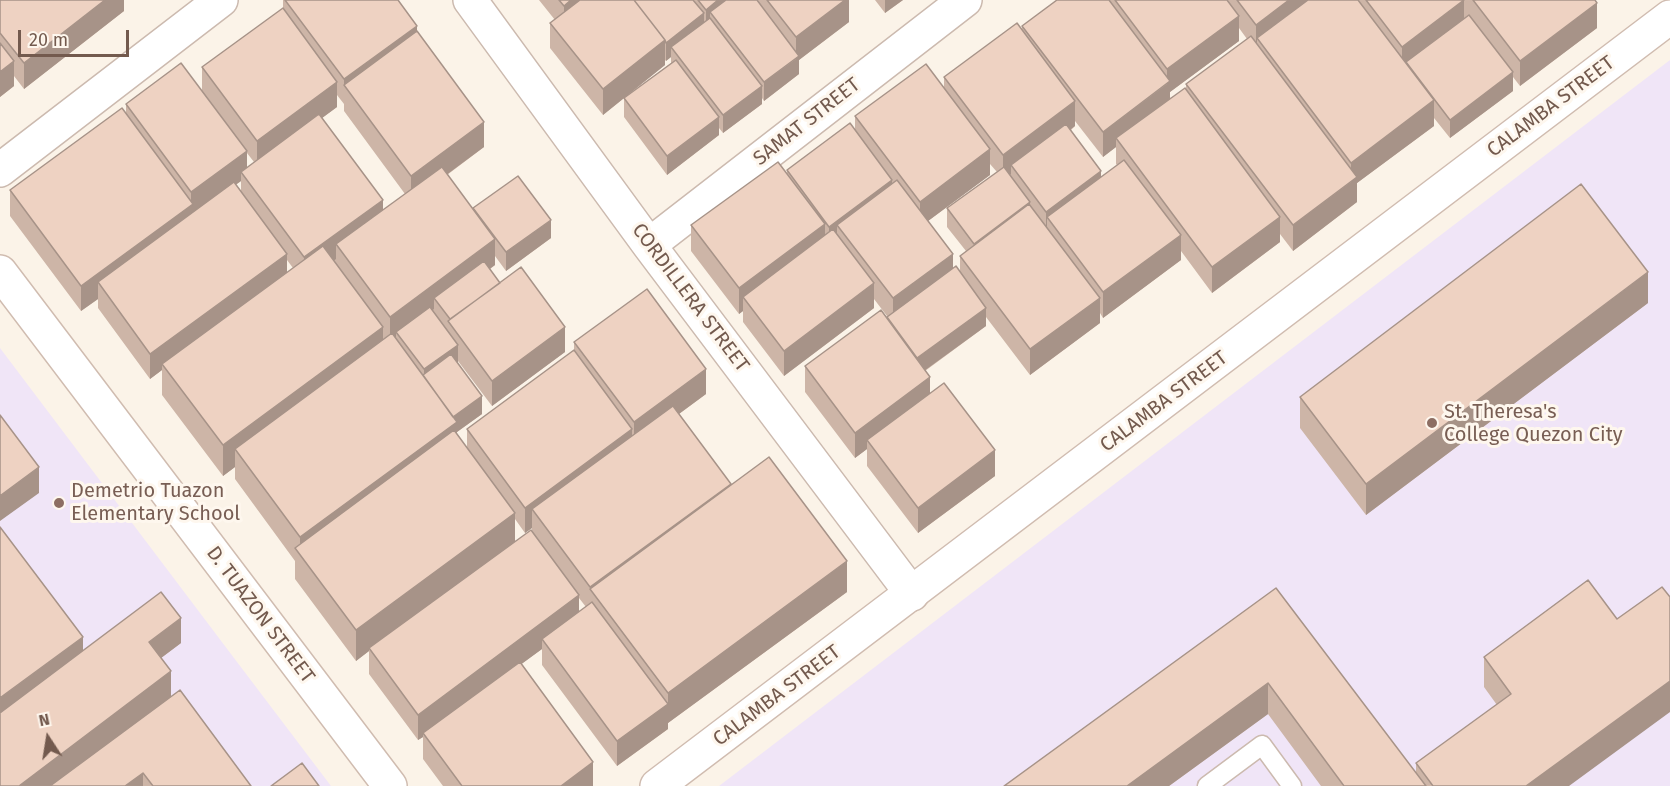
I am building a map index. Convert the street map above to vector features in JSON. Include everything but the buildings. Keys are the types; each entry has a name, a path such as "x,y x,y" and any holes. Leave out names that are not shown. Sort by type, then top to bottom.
{"street":[{"path":"0,170 221,0"},
{"name":"CORDILLERA STREET","path":"470,0 649,245 912,594"},
{"name":"SAMAT STREET","path":"649,245 965,0"},
{"name":"CALAMBA STREET","path":"657,786 1670,16"},
{"name":"D. TUAZON STREET","path":"0,272 390,786"}],"lane":[{"path":"1207,786 1262,745 1292,786"}],"shaded area":[{"name":"St. Theresa's College Quezon City","path":"1670,60 1670,786 719,786"},
{"name":"Demetrio Tuazon Elementary School","path":"0,348 234,658 331,786 0,786"}],"place":[{"name":"St. Theresa's College Quezon City","path":"1432,423"},
{"name":"Demetrio Tuazon Elementary School","path":"59,503"}]}
